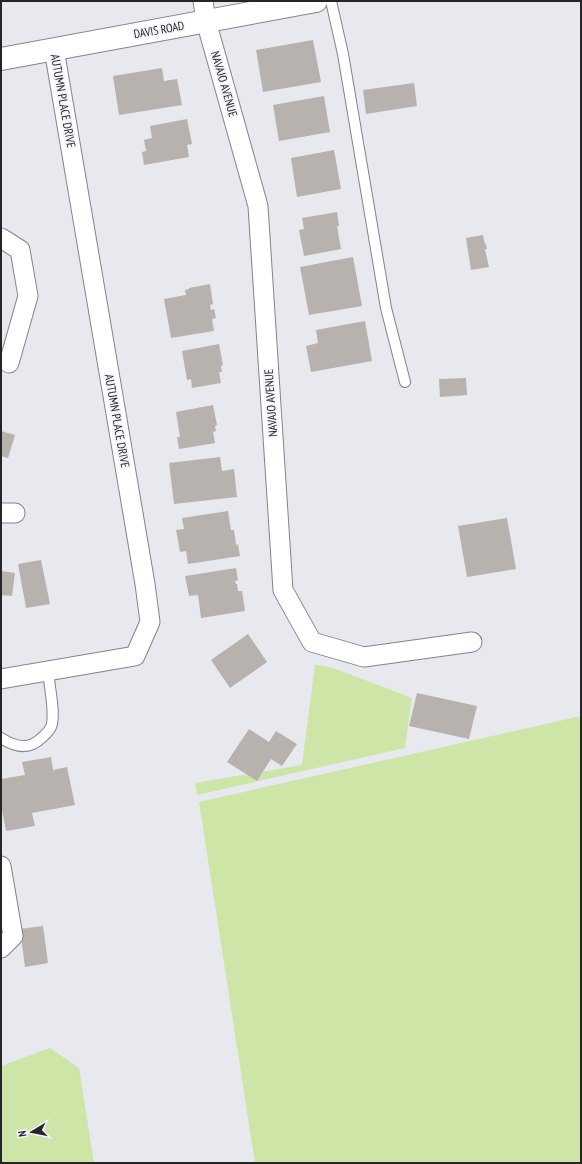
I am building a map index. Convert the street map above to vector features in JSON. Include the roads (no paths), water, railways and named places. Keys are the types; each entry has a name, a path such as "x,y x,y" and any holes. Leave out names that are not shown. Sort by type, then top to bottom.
{"street":[{"name":"DAVIS ROAD","path":"1,59 54,49 204,11 316,1"},
{"name":"NAVAJO AVENUE","path":"204,11 258,206 283,590 312,642 364,656 472,642"},
{"name":"AUTUMN PLACE DRIVE","path":"1,680 135,656 150,622 144,576 54,49"},
{"path":"1,238 20,250 28,296 9,363"},
{"path":"1,866 13,936 1,948"}],"lane":[{"path":"331,1 342,54 386,308 405,382"},
{"path":"1,738 10,744 27,746 38,741 51,727 53,710 48,672"}]}
